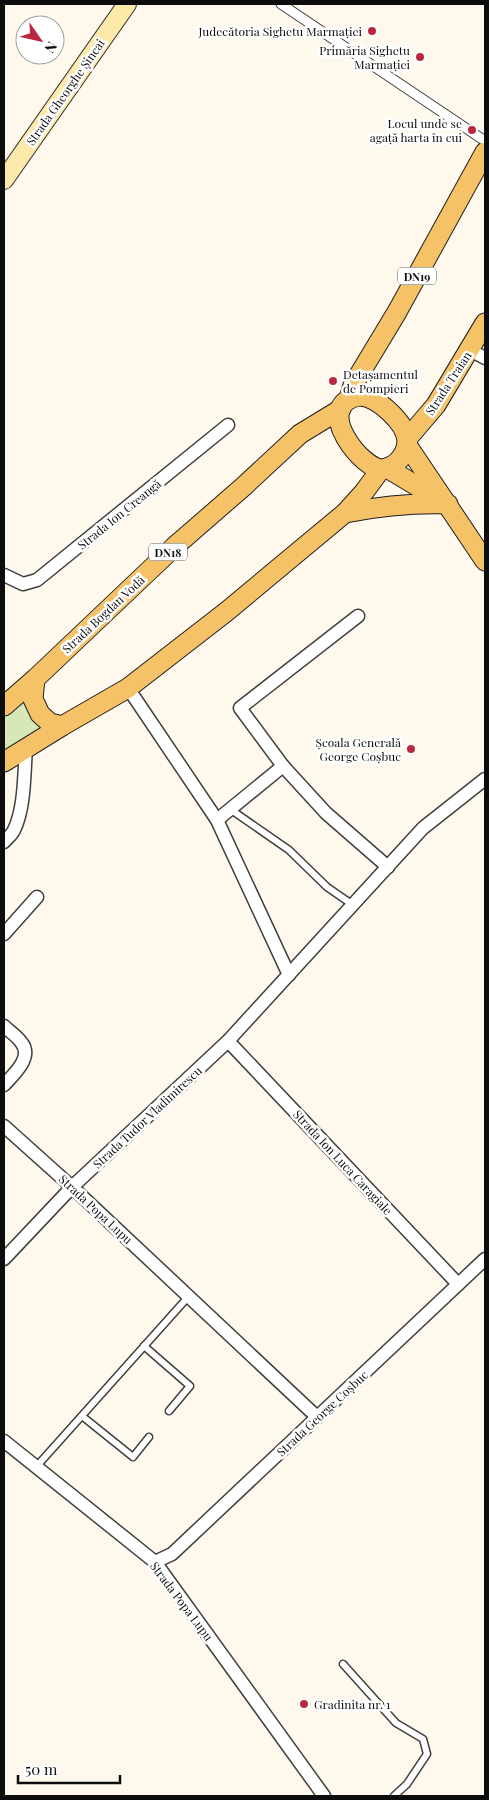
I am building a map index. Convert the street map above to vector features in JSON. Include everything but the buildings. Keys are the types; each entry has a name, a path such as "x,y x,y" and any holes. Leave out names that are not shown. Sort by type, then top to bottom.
{"main road":[{"name":"Strada Gheorghe Șincai","path":"4,180 127,4"},
{"name":"DN19","path":"345,404 353,385 485,152"},
{"name":"Strada Traian","path":"407,442 478,354 485,324"},
{"path":"448,504 364,460 341,431 338,414 345,404 367,397 378,403 398,422 407,442 448,504 485,561"},
{"name":"Strada Bogdan Vodă","path":"4,706 174,547 300,434 345,404"},
{"path":"4,762 128,688 226,612 345,513 384,469 399,460 407,442"},
{"path":"345,513 374,507 411,503 448,504"},
{"path":"35,679 33,699 40,714 50,723 62,726"}],"street":[{"path":"280,4 485,141"},
{"name":"Strada Ion Creangă","path":"4,575 23,584 37,580 228,425"},
{"path":"358,616 240,708 283,766 326,813 388,866"},
{"path":"128,688 217,820 289,975"},
{"path":"4,842 14,831 21,804 26,748"},
{"path":"217,820 283,766"},
{"name":"Strada Tudor Vladimirescu","path":"4,1259 72,1187 228,1041 423,828 485,779"},
{"path":"4,934 37,897"},
{"path":"4,1026 23,1043 25,1052 24,1061 4,1085"},
{"name":"Strada Ion Luca Caragiale","path":"228,1041 458,1284"},
{"name":"Strada Popa Lupu","path":"4,1126 72,1187 318,1418"},
{"name":"Strada George Coșbuc","path":"154,1562 172,1554 485,1259"},
{"name":"Strada Popa Lupu","path":"4,1441 154,1562 324,1796"}],"lane":[{"path":"230,809 289,850 327,887 353,905"},
{"path":"36,1467 189,1296"},
{"path":"144,1346 190,1386 169,1411"},
{"path":"82,1416 133,1457 149,1437"},
{"path":"343,1664 396,1723 423,1739 427,1754 407,1784 394,1796"}],"green space":[{"path":"24,698 45,724 4,753 4,716"}],"place":[{"name":"Judecătoria Sighetu Marmației","path":"372,31"},
{"name":"Primăria Sighetu Marmației","path":"420,57"},
{"name":"Locul unde se agață harta în cui","path":"472,130"},
{"name":"Detașamentul de Pompieri","path":"333,381"},
{"name":"Școala Generală George Coșbuc","path":"411,749"},
{"name":"Gradinita nr. 1","path":"304,1704"}]}
